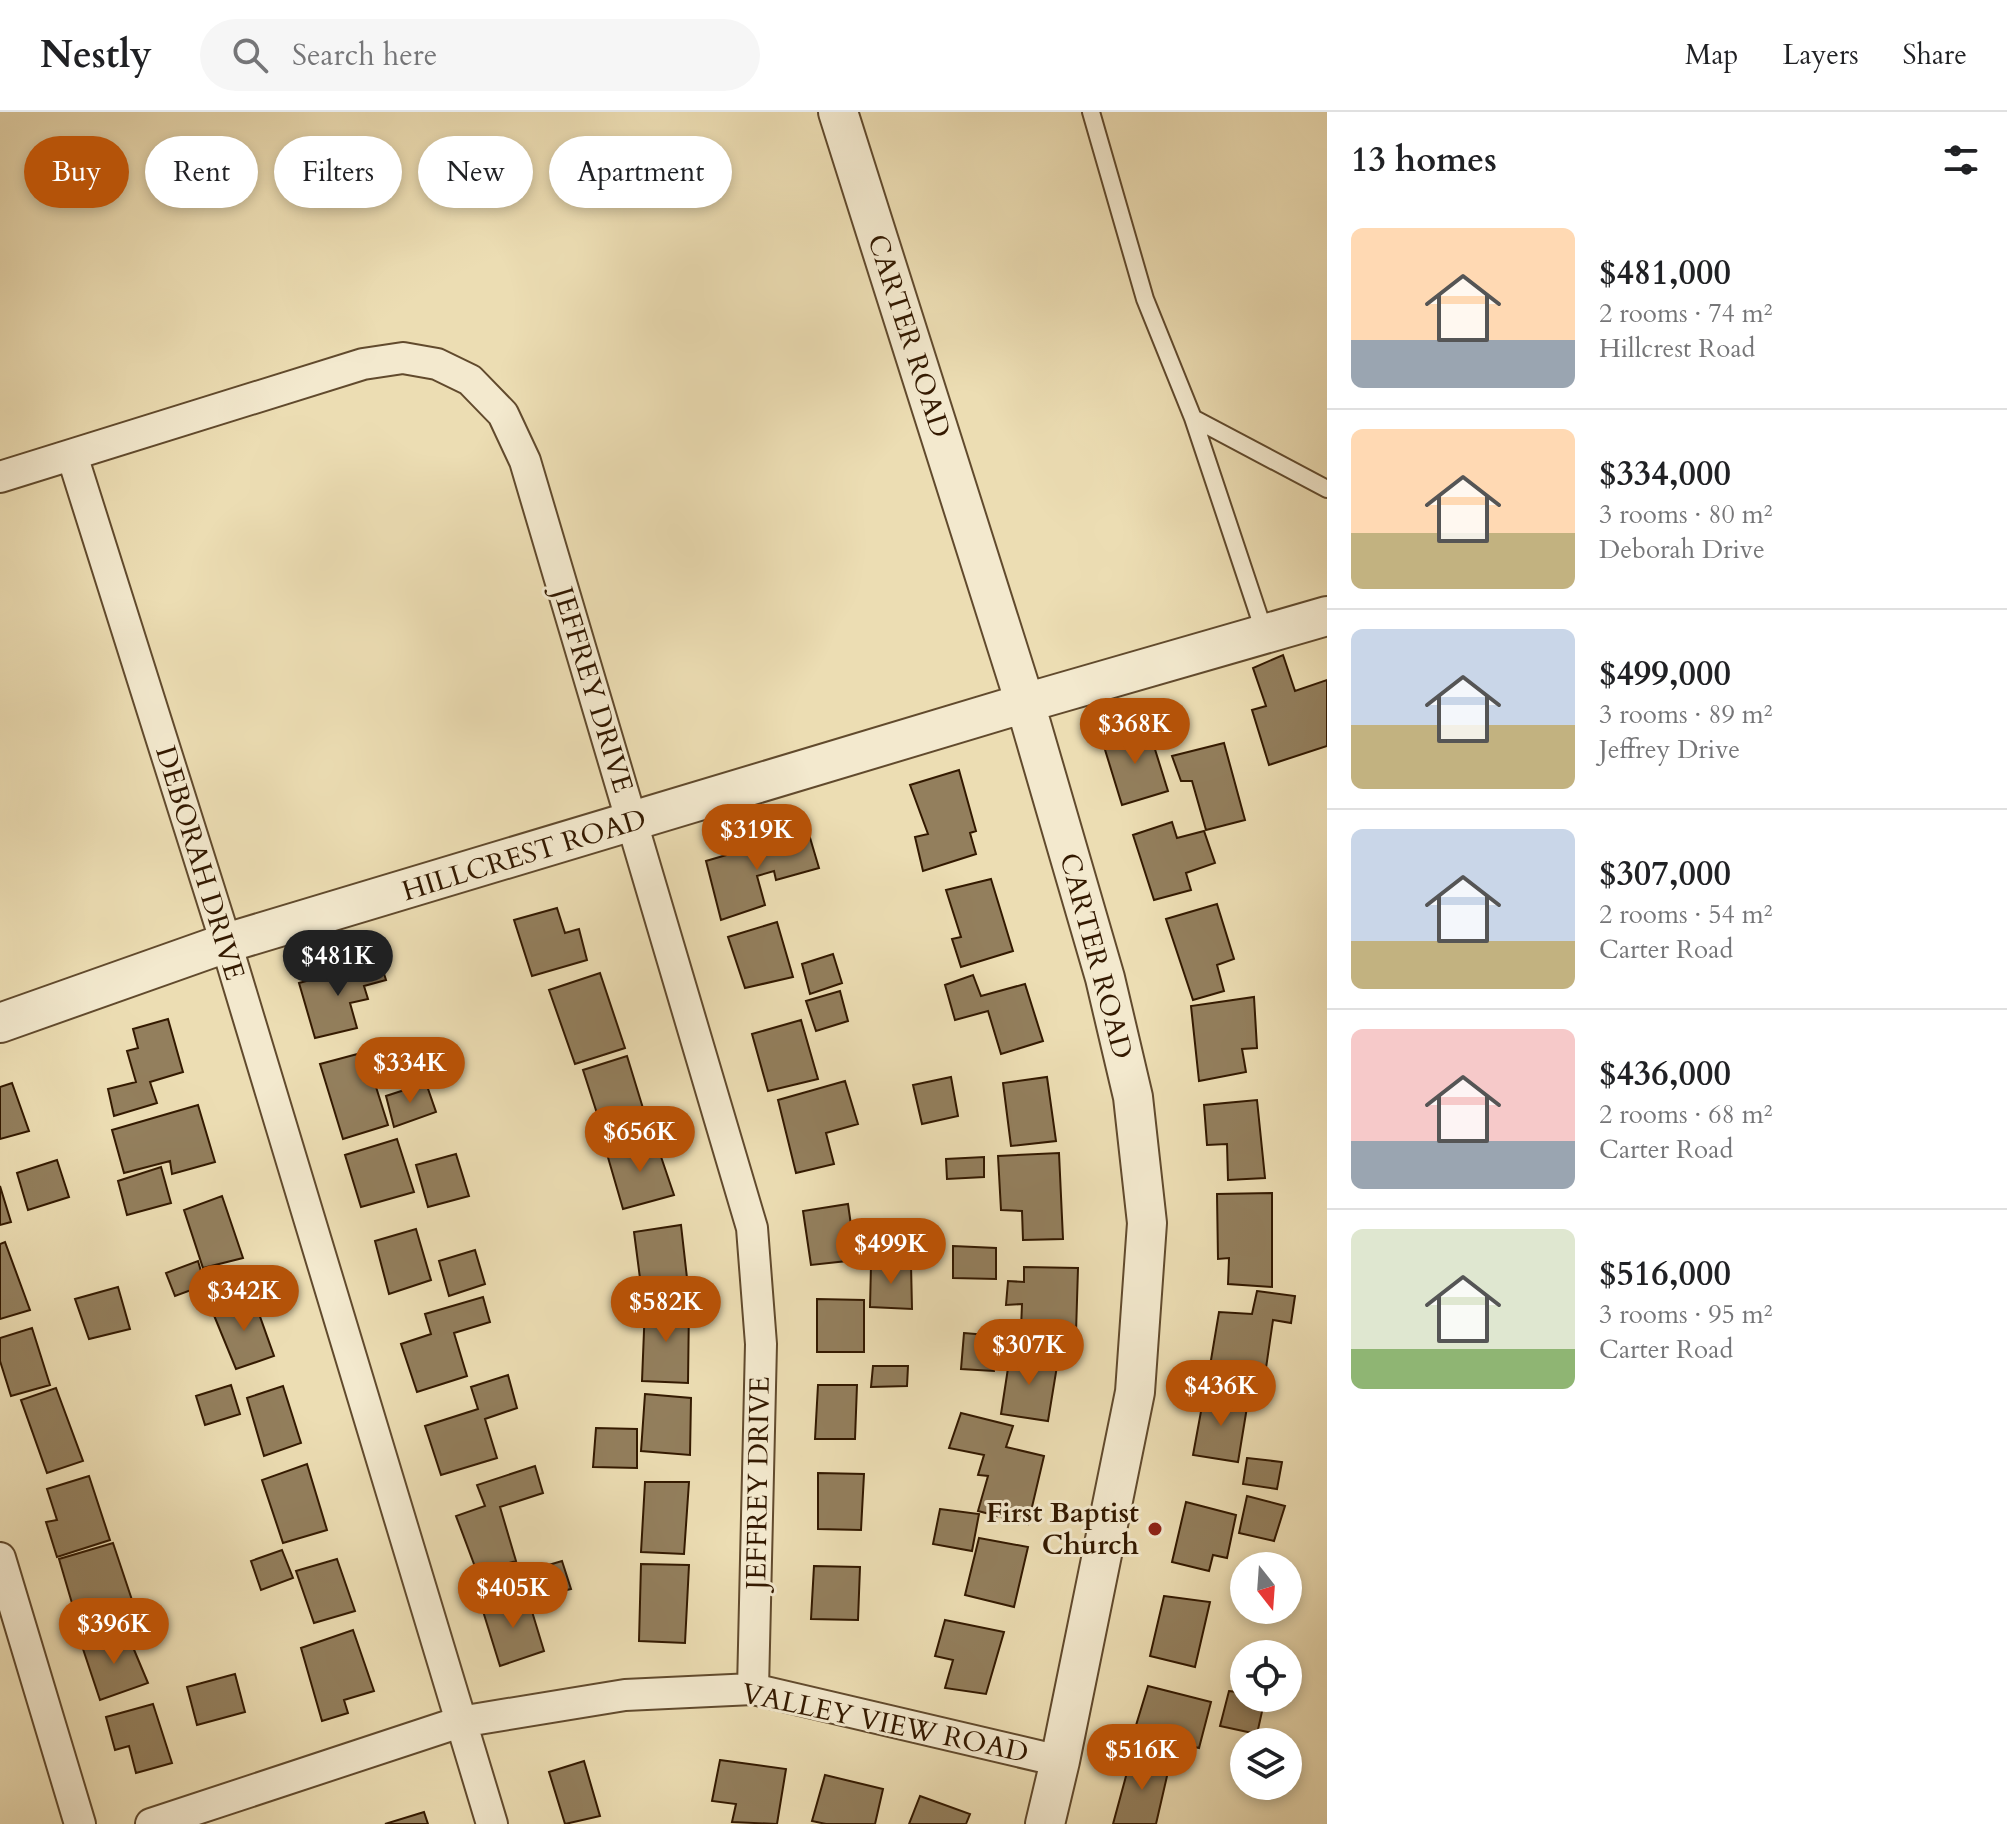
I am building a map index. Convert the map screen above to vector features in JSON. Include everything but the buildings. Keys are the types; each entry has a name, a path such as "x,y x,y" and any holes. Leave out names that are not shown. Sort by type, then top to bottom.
{"street":[{"name":"CARTER ROAD","path":"838,112 1025,703 1105,978 1129,1082 1147,1223 1135,1392 1045,1824"},
{"name":"JEFFREY DRIVE","path":"0,477 363,364 403,358 437,364 470,380 503,414 525,461 752,1228 761,1344 753,1689"},
{"name":"DEBORAH DRIVE","path":"72,455 226,943 492,1824"},
{"name":"HILLCREST ROAD","path":"0,1023 226,943 1025,703 1327,616"},
{"path":"0,1558 80,1824"},
{"name":"VALLEY VIEW ROAD","path":"151,1824 460,1722 625,1695 753,1689 1060,1761"}],"lane":[{"path":"1091,112 1145,299 1193,418 1266,635"},
{"path":"1193,418 1327,489"}],"place":[{"name":"First Baptist Church","path":"1155,1529"}]}
